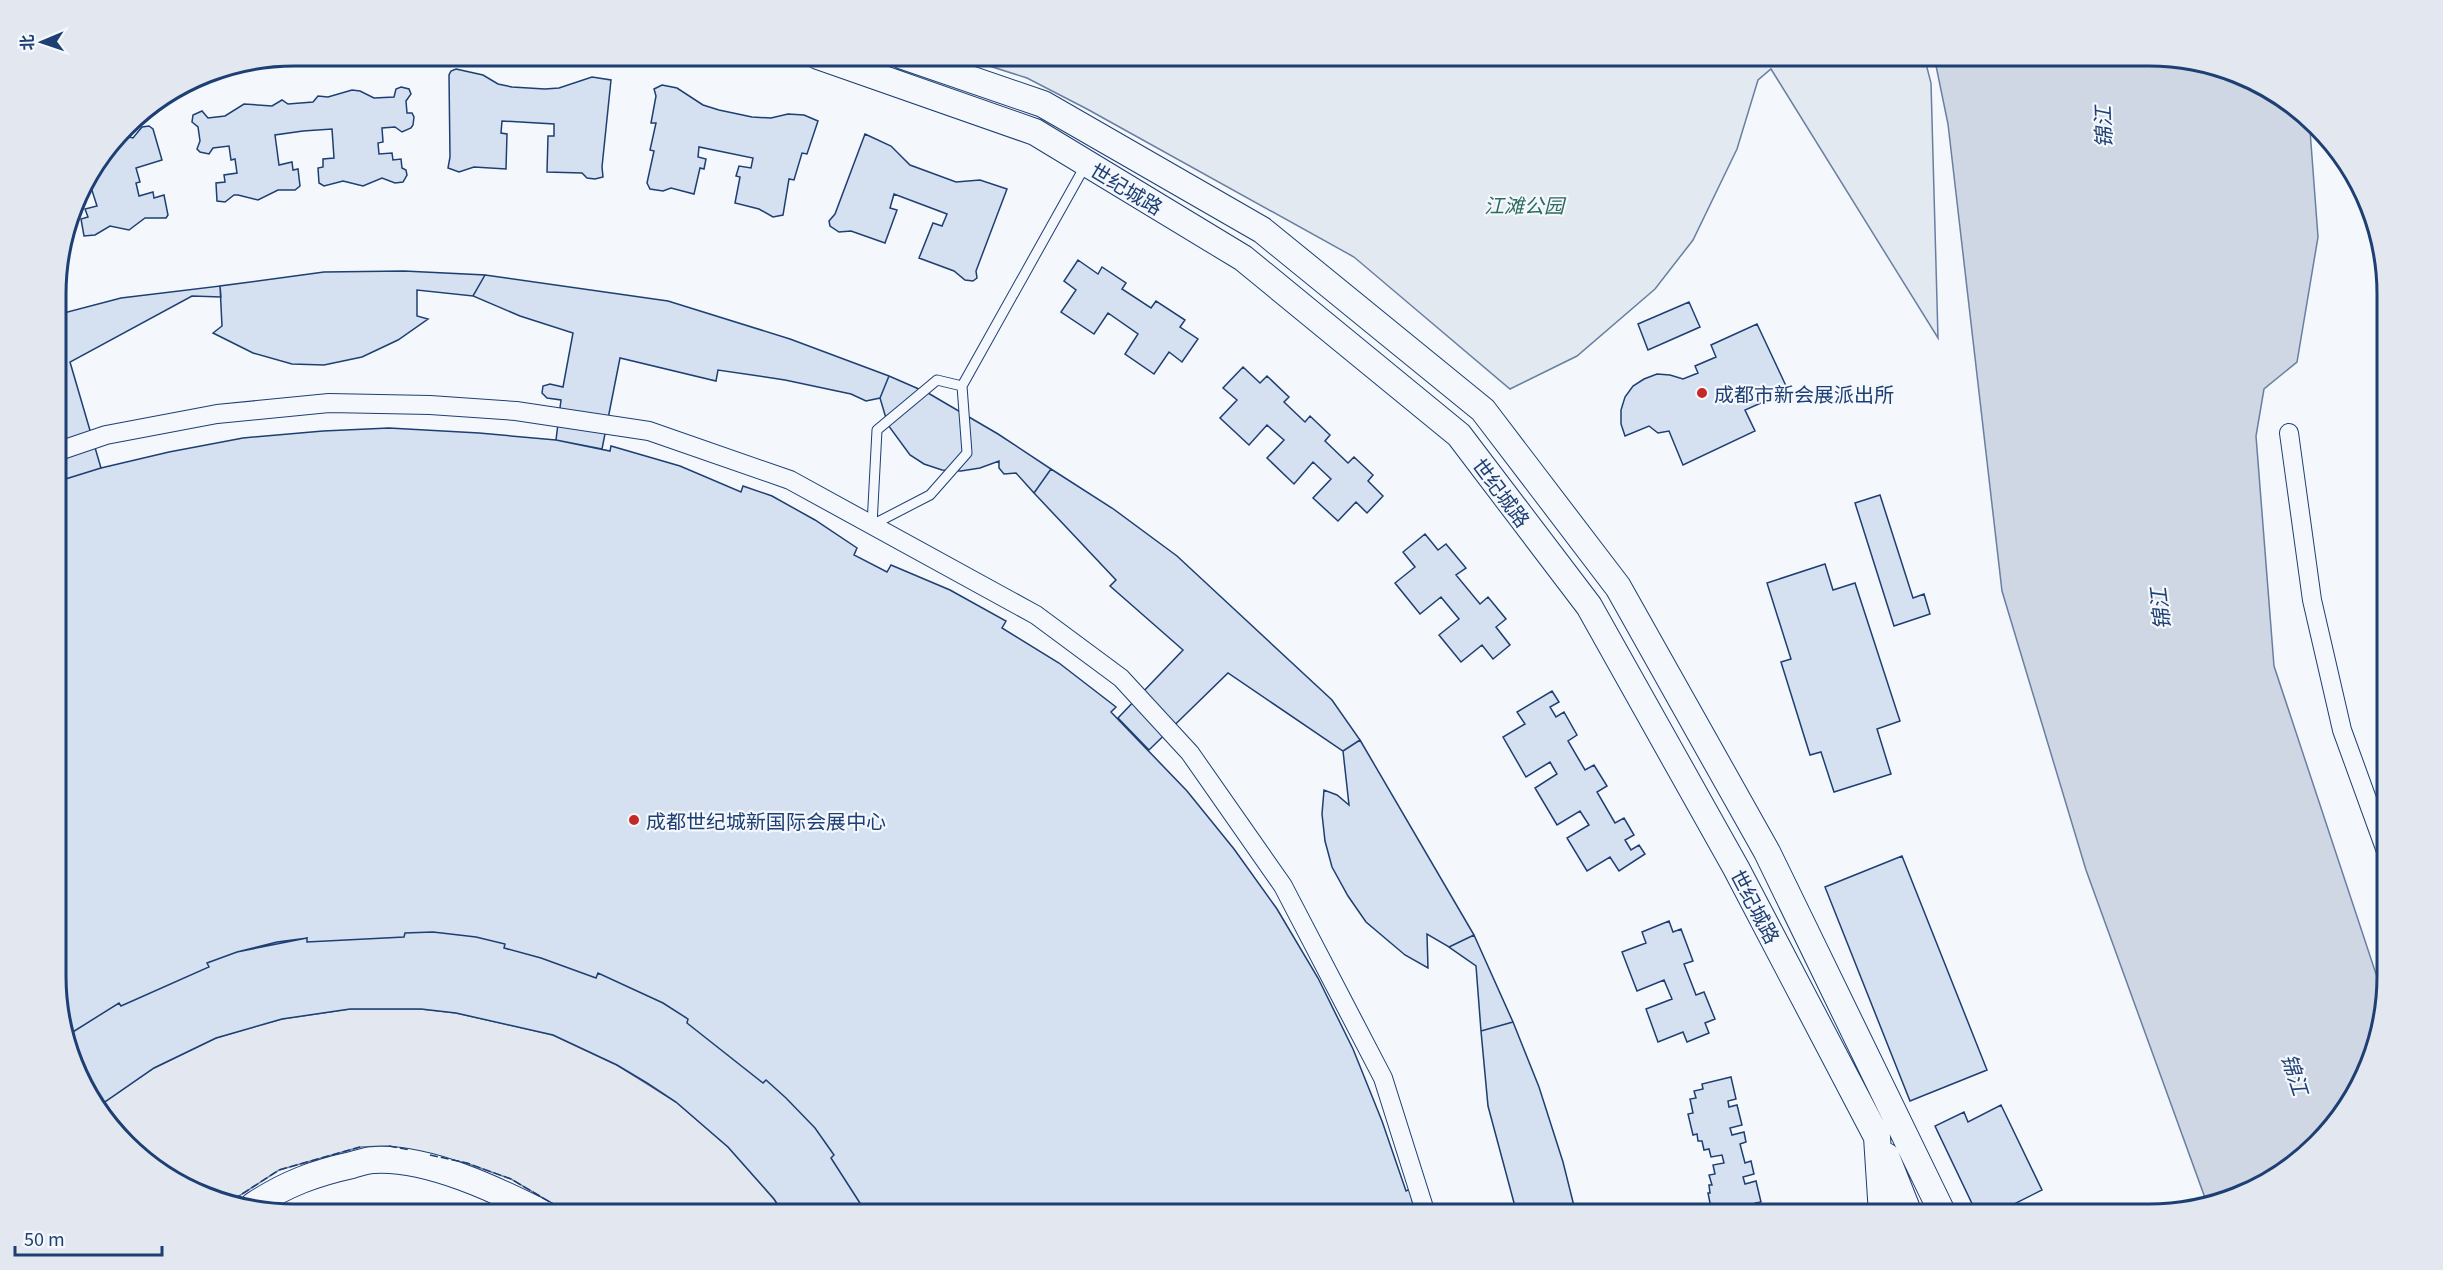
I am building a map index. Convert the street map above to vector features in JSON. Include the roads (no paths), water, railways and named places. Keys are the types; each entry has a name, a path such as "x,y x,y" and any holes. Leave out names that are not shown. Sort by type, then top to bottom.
{"main road":[{"name":"世纪城路","path":"847,66 1035,132 1242,258 1459,435 1590,606 1736,868 1877,1137 1881,1204"},
{"name":"世纪城路","path":"932,66 1043,104 1262,230 1483,410 1618,587 1767,852 1937,1204"},
{"path":"1877,1137 1906,1204"},
{"path":"260,1202 314,1173 374,1160 412,1162 498,1190 525,1204"}],"street":[{"path":"66,449 106,435 206,416 329,403 430,405 516,411 649,431 790,480 1036,615 1121,678 1190,753 1283,886 1383,1078 1423,1204"},
{"path":"2289,433 2312,600 2342,730 2377,825"}],"lane":[{"path":"872,525 930,495 968,453 962,387 1086,163"},
{"path":"872,525 877,430 937,380 962,387"}],"water":[{"name":"锦江","path":"1936,66 2164,66 2194,70 2250,89 2276,104 2310,133 2318,237 2297,362 2264,389 2256,436 2274,666 2377,977 2377,991 2373,1021 2360,1063 2339,1103 2321,1126 2299,1148 2263,1174 2236,1187 2205,1197 2086,870 2002,591 1948,124"}],"place":[{"name":"成都市新会展派出所","path":"1702,393"},
{"name":"成都世纪城新国际会展中心","path":"634,820"}],"park label":[{"name":"江滩公园","path":"1524,204"}]}
